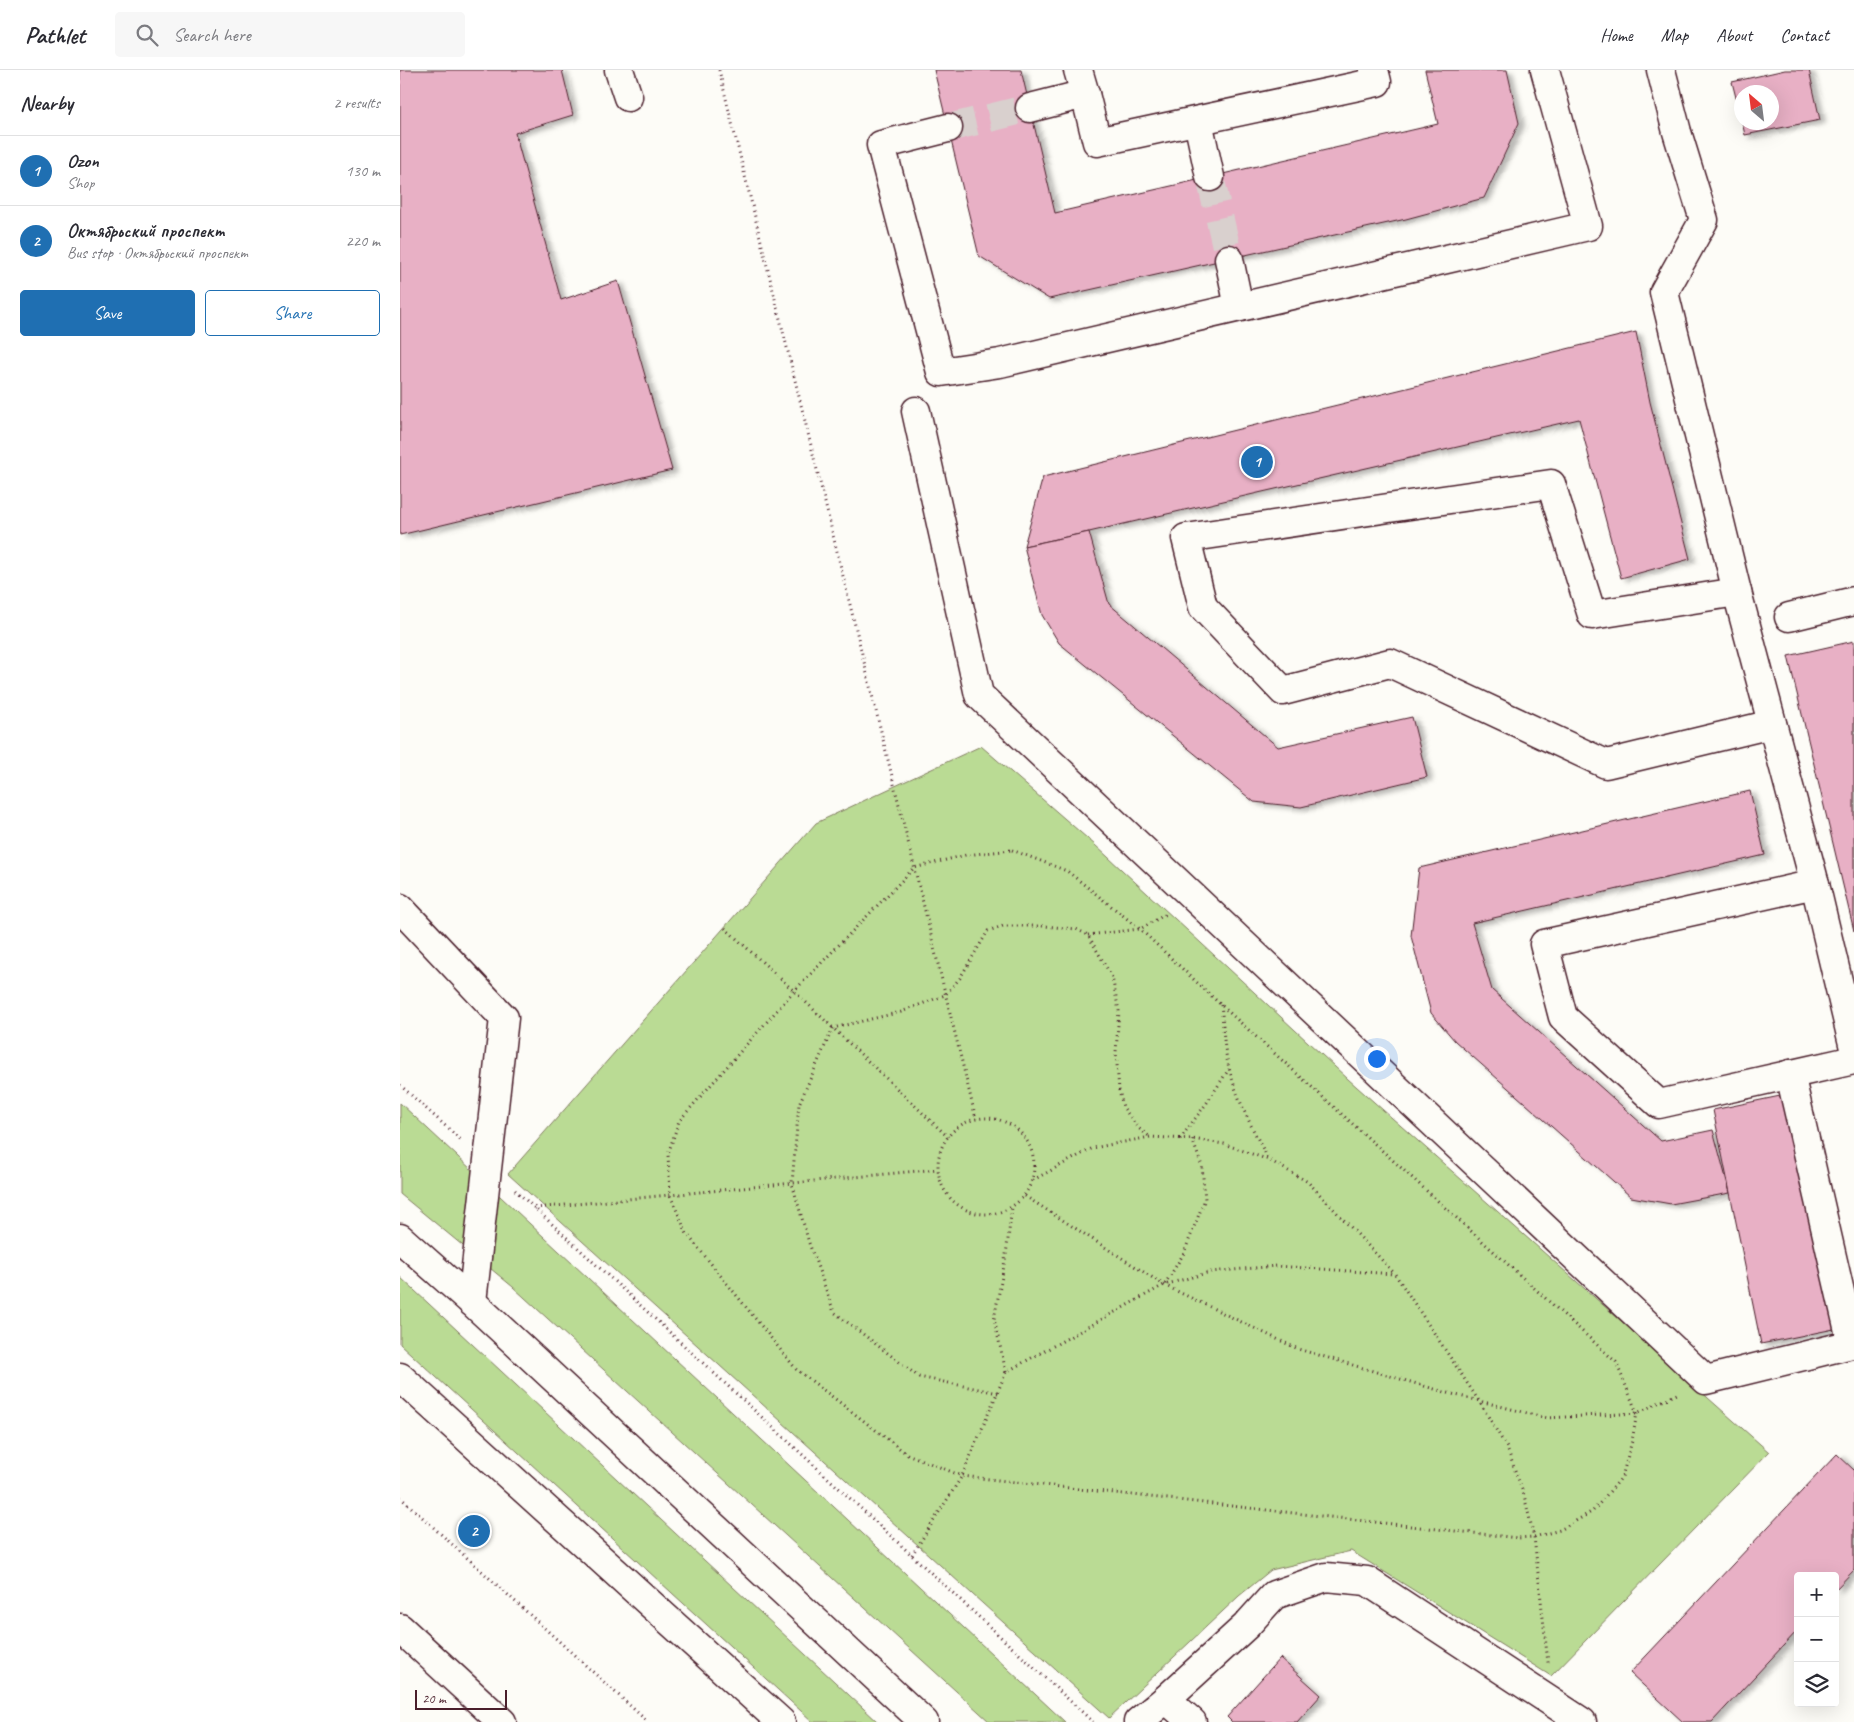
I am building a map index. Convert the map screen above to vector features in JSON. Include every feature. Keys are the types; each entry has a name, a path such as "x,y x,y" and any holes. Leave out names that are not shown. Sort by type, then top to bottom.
{"main road":[{"path":"619,70 628,97"},
{"path":"1030,108 1082,82 1097,142 1376,82 1374,70"},
{"path":"948,128 881,145 941,372 1000,363 1588,226 1544,70"},
{"path":"1661,70 1677,132 1704,220 1664,292 1737,592 1814,884 1854,1048"},
{"path":"1198,121 1210,177"},
{"path":"1229,259 1239,307"},
{"path":"916,411 979,696 1706,1380 1852,1344 1790,1074"},
{"path":"1737,592 1592,615 1551,484 1186,538 1203,607 1283,691 1390,664 1606,764 1772,724"},
{"path":"1789,617 1854,601"},
{"path":"1814,884 1544,944 1563,1017 1659,1104 1854,1060"},
{"path":"400,908 504,1018 489,1166 472,1302"},
{"path":"400,1238 472,1302 924,1722"},
{"path":"400,1377 781,1722"},
{"path":"1138,1722 1246,1626 1274,1595 1326,1577 1367,1581 1582,1722"},
{"path":"400,1628 502,1722"},
{"path":"1166,1699 1192,1722"}],"path":[{"path":"719,70 976,1119"},
{"path":"1012,850 1067,871 1140,929 1221,1005 1616,1362 1637,1413 1632,1441 1622,1477 1593,1511 1560,1530 1534,1537 1518,1538 962,1476 907,1454 796,1369 687,1234 670,1195 668,1154 679,1121 794,991 914,868 966,855 1012,850"},
{"path":"833,1028 902,1012 945,995 960,978 988,931 1003,926 1044,926 1076,930 1088,935 1140,929 1194,898"},
{"path":"724,928 794,991 948,1137"},
{"path":"1088,935 1112,978 1119,1011 1116,1052 1119,1090 1123,1107 1137,1127 1150,1137"},
{"path":"1221,1005 1225,1048 1230,1068 1246,1116 1269,1160"},
{"path":"833,1028 799,1104 792,1183 809,1243 834,1312 919,1377 998,1393"},
{"path":"1180,1138 1230,1068"},
{"path":"400,1085 1094,1722"},
{"path":"992,1118 1008,1123 1022,1133 1031,1147 1035,1164 1033,1180 1025,1196 1012,1207 997,1213 980,1214 964,1210 951,1200 946,1193 942,1186 938,1169 940,1152 948,1137 960,1126 976,1119 992,1118"},
{"path":"1033,1180 1093,1148 1150,1137 1192,1139 1224,1144 1269,1160 1308,1182 1395,1274 1479,1401 1507,1448 1524,1496 1534,1537 1552,1703"},
{"path":"1164,1285 1184,1252 1205,1199 1202,1166 1192,1139"},
{"path":"535,1208 938,1169"},
{"path":"1025,1196 1164,1285 1298,1349 1479,1401 1547,1418 1637,1413 1706,1380"},
{"path":"912,1555 962,1476 1006,1372 994,1319 1006,1255 1012,1207"},
{"path":"1006,1372 1164,1285 1210,1272 1277,1266 1395,1274"},
{"path":"400,1497 648,1722"}],"green space":[{"path":"981,746 1095,845 1348,1079 1769,1452 1551,1676 1351,1551 1271,1570 1239,1596 1109,1718 508,1174 816,823"},
{"path":"400,1103 1065,1722 990,1722 513,1287 400,1194"},
{"path":"400,1277 878,1722 813,1722 400,1344"}],"building":[{"path":"400,70 562,70 573,115 515,133 561,300 618,281 672,470 400,535"},
{"path":"934,70 1021,70 1055,213 1438,124 1425,70 1507,70 1519,123 1484,198 1406,219 1049,299 979,256"},
{"path":"1785,70 1809,70 1820,120 1779,128 1779,85 1734,85 1734,90 1732,82"},
{"path":"1744,130 1770,130 1745,135"},
{"path":"1636,332 1650,402 1690,559 1621,578 1579,419 1024,546 1043,477"},
{"path":"1089,532 1109,604 1278,747 1412,717 1427,777 1301,807 1254,802 1059,643 1042,615 1024,546"},
{"path":"1854,641 1854,931 1788,656"},
{"path":"1750,791 1765,855 1472,923 1492,990 1661,1141 1713,1130 1730,1193 1671,1204 1631,1197 1455,1041 1431,1013 1411,936 1419,868"},
{"path":"1785,1095 1834,1329 1761,1344 1713,1110"},
{"path":"1837,1454 1854,1470 1854,1570 1839,1586 1839,1572 1794,1572 1794,1634 1712,1722 1683,1722 1630,1673"},
{"path":"1280,1658 1321,1695 1297,1722 1232,1722 1227,1717"}],"tunnel":[{"path":"948,128 1030,108"},
{"path":"1210,177 1229,259"}],"place":[{"name":"Ozon","path":"1257,462"},
{"name":"Октябрьский проспект","path":"474,1531"}]}
